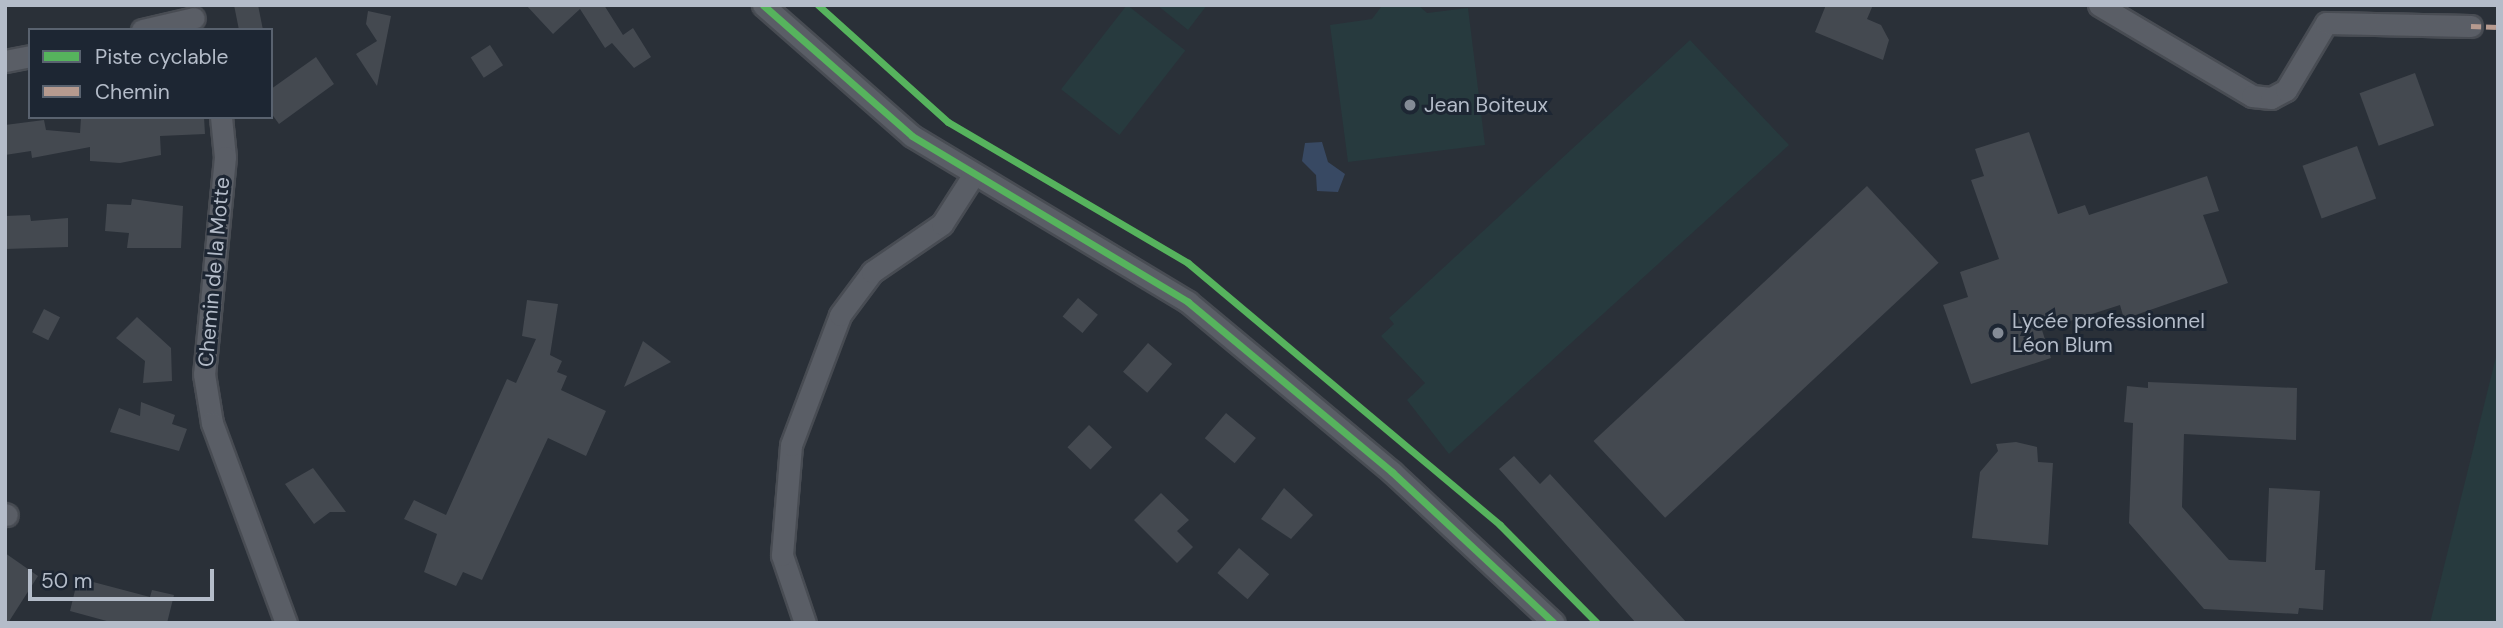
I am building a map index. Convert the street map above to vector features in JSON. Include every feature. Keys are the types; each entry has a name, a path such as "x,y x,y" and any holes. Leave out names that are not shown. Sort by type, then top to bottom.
{"street":[{"path":"763,5 912,136 972,177 1188,302 1392,472 1554,623"},
{"path":"2099,5 2252,96 2271,98 2286,90 2326,23 2471,26"},
{"path":"150,28 193,18"},
{"path":"5,61 28,56"},
{"name":"Chemin de la Motte","path":"221,119 225,157 204,374 212,423 286,623"},
{"path":"806,623 782,555 791,445 840,315 872,272 942,224 972,177"}],"green space":[{"path":"1127,5 1185,51 1119,135 1061,89"},
{"path":"1157,5 1207,5 1188,30"},
{"name":"Jean Boiteux","path":"1418,5 1427,13 1468,8 1485,145 1348,162 1330,25 1372,19 1381,7"},
{"path":"1690,40 1789,145 1449,454 1407,400 1425,383 1381,336 1394,324 1389,318"},
{"path":"2498,349 2498,623 2430,623"}],"water":[{"path":"1322,142 1328,162 1345,174 1338,192 1317,191 1316,175 1302,161 1305,143"}],"building":[{"path":"234,5 258,5 263,28 239,28"},
{"path":"526,5 604,5 623,35 633,28 651,57 634,68 612,43 605,48 580,9 553,34"},
{"path":"1826,5 1873,5 1867,19 1881,25 1889,40 1883,60 1815,32"},
{"path":"368,11 391,16 377,86 356,54 377,41 366,24"},
{"path":"490,45 503,65 484,78 471,58"},
{"path":"316,57 334,84 279,124 273,116 273,88"},
{"path":"2415,73 2434,126 2379,146 2360,93"},
{"path":"81,119 204,119 205,134 160,136 161,155 120,163 90,161 90,147 32,158 31,151 5,155 5,125 44,120 46,130 80,133"},
{"path":"2029,132 2058,214 2085,205 2089,215 2207,176 2219,211 2203,215 2228,283 2124,319 2120,305 2042,330 2051,358 1971,384 1943,305 1968,297 1960,272 1999,259 1971,180 1984,176 1975,149"},
{"path":"2357,146 2376,199 2322,218 2302,166"},
{"path":"1867,186 1939,263 1665,518 1593,441"},
{"path":"132,199 183,206 181,248 127,248 129,233 105,231 107,204 131,205"},
{"path":"30,215 31,221 68,218 68,247 5,249 5,216"},
{"path":"1078,298 1098,315 1082,333 1063,316"},
{"path":"527,300 558,304 550,355 562,361 557,372 567,376 561,390 606,411 586,456 548,438 482,580 463,572 456,586 424,572 437,534 404,519 414,500 446,515 507,379 516,383 536,339 522,336"},
{"path":"44,309 60,317 48,340 32,332"},
{"path":"137,317 171,348 172,381 143,383 145,361 116,338"},
{"path":"643,341 671,362 624,387"},
{"path":"1148,343 1172,364 1147,393 1123,372"},
{"path":"2148,382 2297,388 2296,440 2184,434 2182,507 2229,560 2266,562 2269,488 2320,491 2315,570 2325,570 2323,610 2299,608 2298,614 2204,609 2129,523 2133,423 2124,422 2127,386 2148,388"},
{"path":"141,402 175,415 172,424 187,429 179,451 110,432 119,408 140,416"},
{"path":"1226,413 1256,438 1235,463 1205,438"},
{"path":"1089,425 1112,447 1090,470 1067,447"},
{"path":"2016,442 2037,447 2038,462 2053,463 2048,545 1972,538 1980,472 1998,451 1996,444"},
{"path":"1514,456 1540,484 1550,474 1687,623 1636,623 1499,469"},
{"path":"313,468 346,512 330,512 314,524 285,484"},
{"path":"1284,488 1313,515 1291,539 1261,519"},
{"path":"1161,493 1189,520 1177,531 1193,547 1177,563 1134,520"},
{"path":"1239,548 1269,574 1248,599 1217,573"},
{"path":"5,553 38,576 8,623 5,623"},
{"path":"78,578 150,597 152,590 174,595 167,623 114,623 70,611"}],"marked path":[{"path":"2471,26 2498,27"}],"cycle path":[{"path":"763,5 912,136 1188,302 1392,472 1554,623"},
{"path":"818,5 948,122 1188,263 1500,525 1597,623"}],"place":[{"name":"Jean Boiteux","path":"1410,105"},
{"name":"Lycée professionnel Léon Blum","path":"1998,333"}]}
